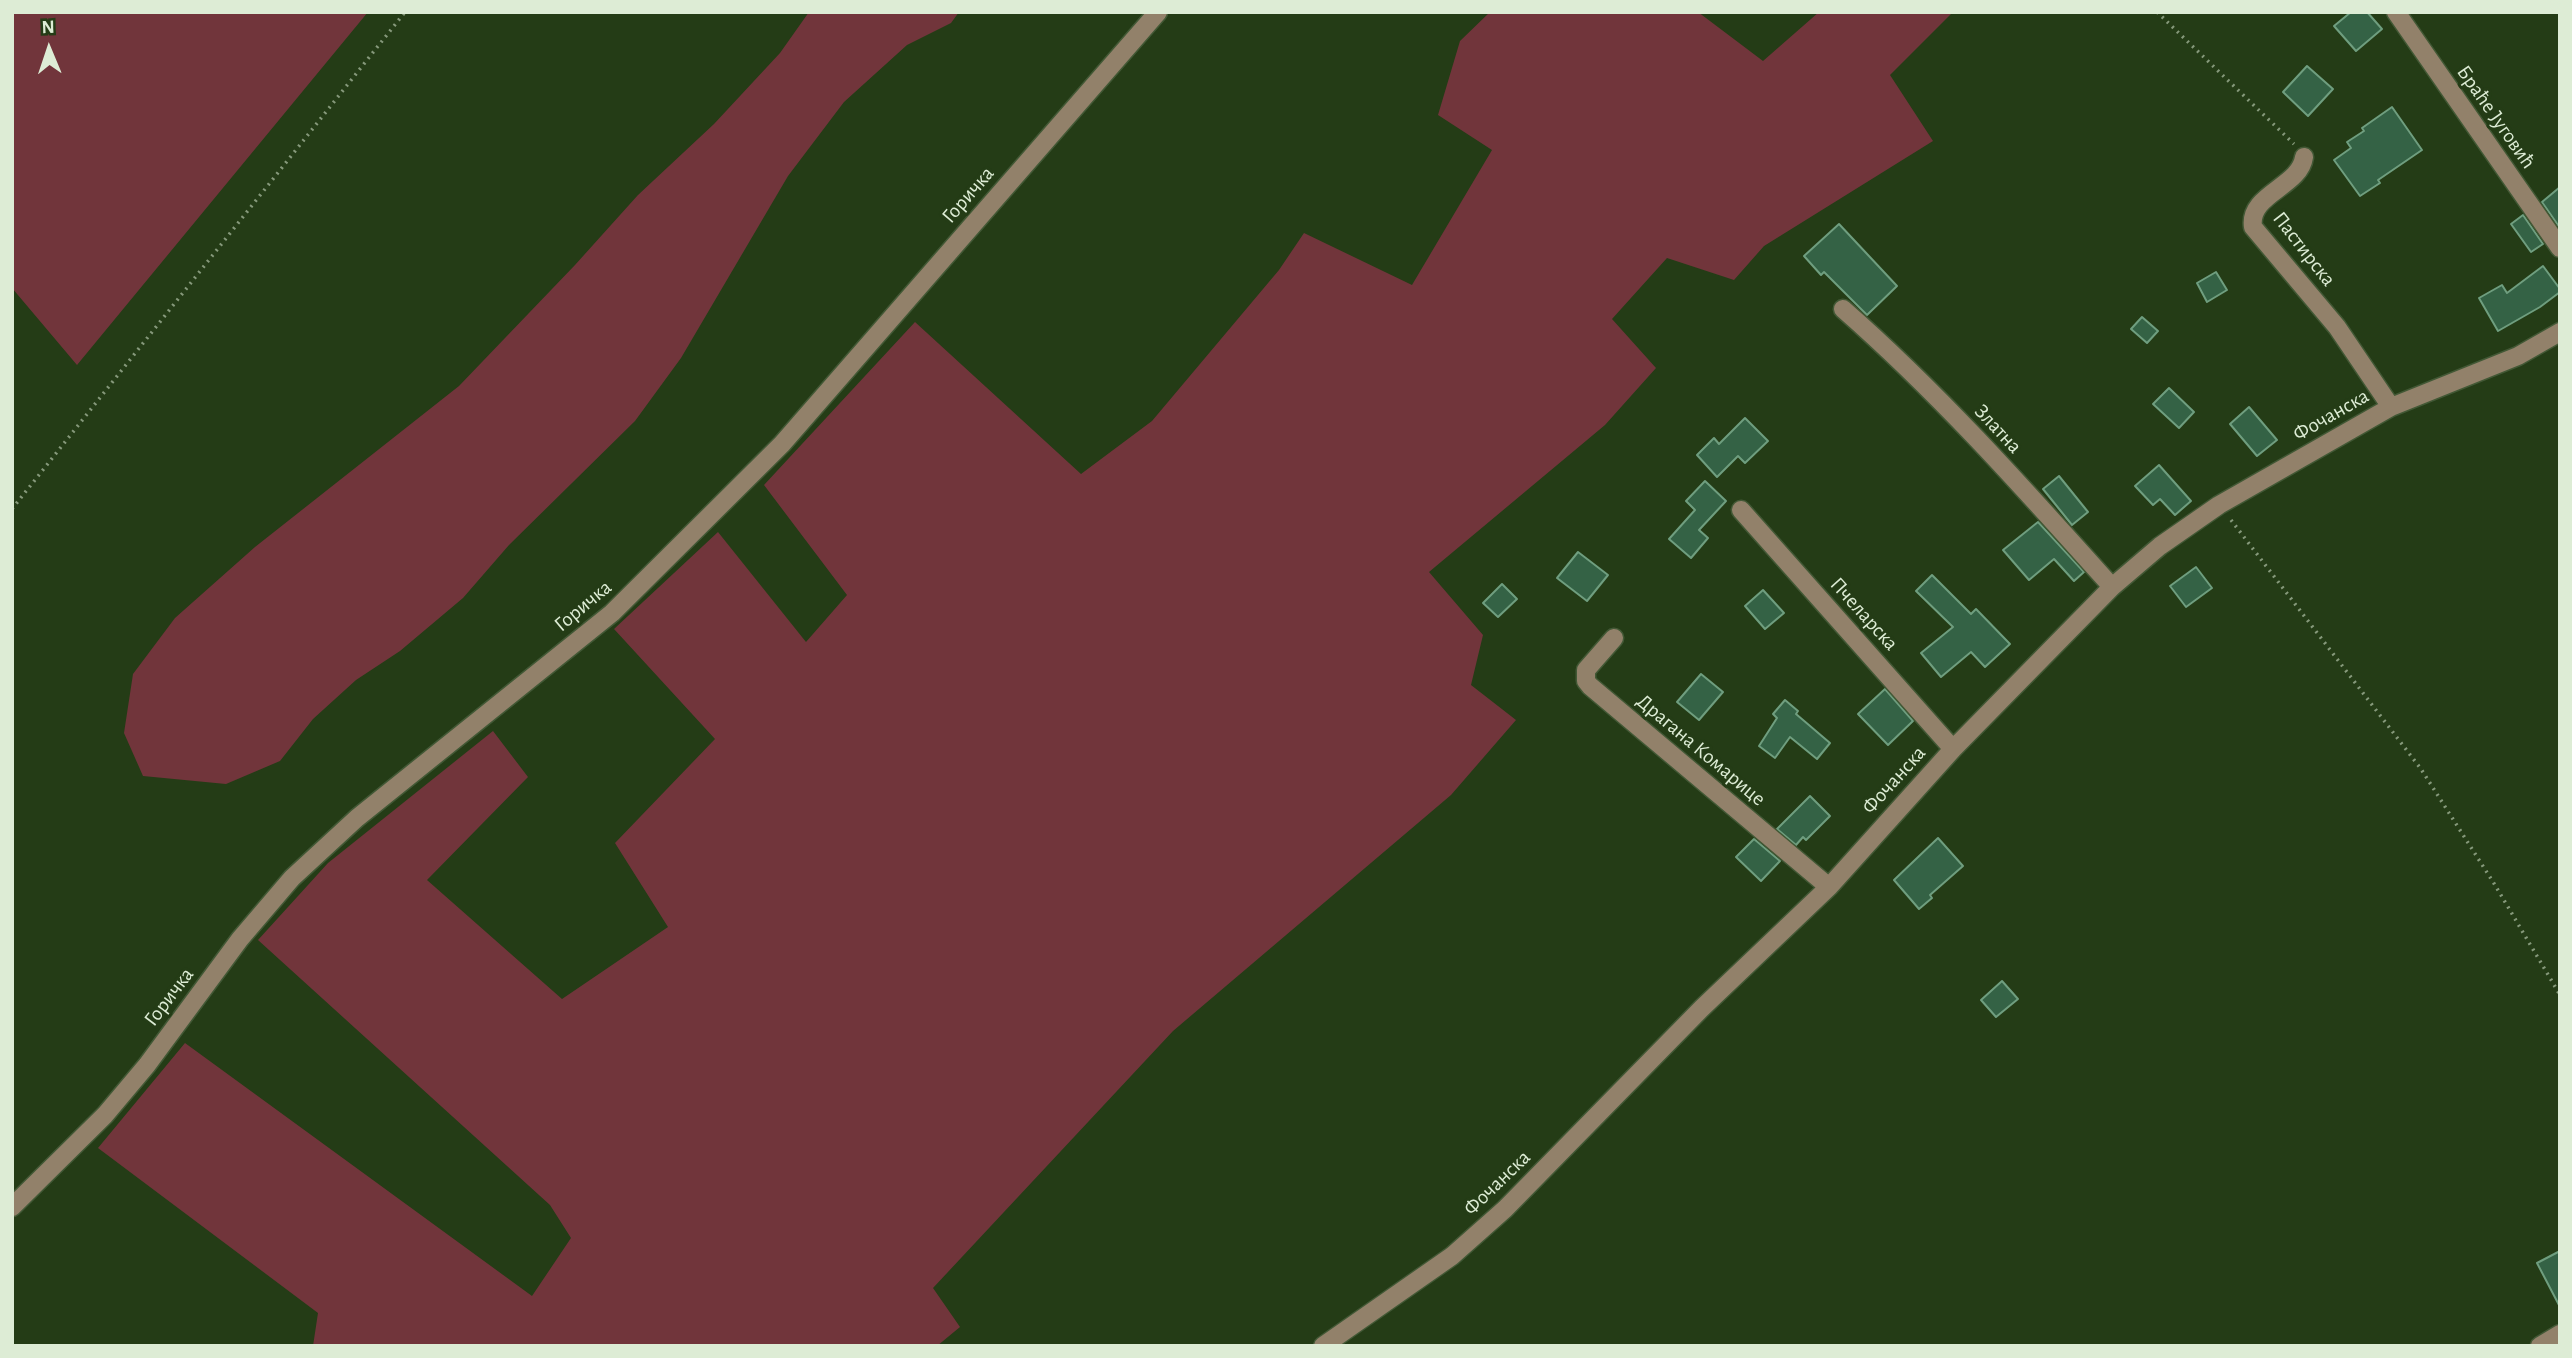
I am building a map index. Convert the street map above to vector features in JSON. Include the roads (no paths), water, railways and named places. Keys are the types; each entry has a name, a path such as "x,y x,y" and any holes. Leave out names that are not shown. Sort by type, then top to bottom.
{"street":[{"name":"Горичка","path":"12,1207 113,1105 240,939 292,878 357,818 612,613 773,454 1158,12"},
{"name":"Браће Југовић","path":"2396,12 2560,248"},
{"name":"Пастирска","path":"2304,156 2295,175 2259,205 2254,212 2253,227 2337,327 2391,407"},
{"name":"Златна","path":"1843,309 1900,359 2042,508 2112,587"},
{"name":"Фочанска","path":"1323,1346 1452,1256 1505,1209 1702,1008 1829,887 1953,749 2112,587 2160,546 2219,505 2391,407 2518,356 2560,332"},
{"name":"Пчеларска","path":"1741,510 1953,749"},
{"name":"Драгана Комарице","path":"1614,638 1586,670 1586,681 1590,687 1829,887"},
{"path":"2540,1346 2560,1334"}]}
